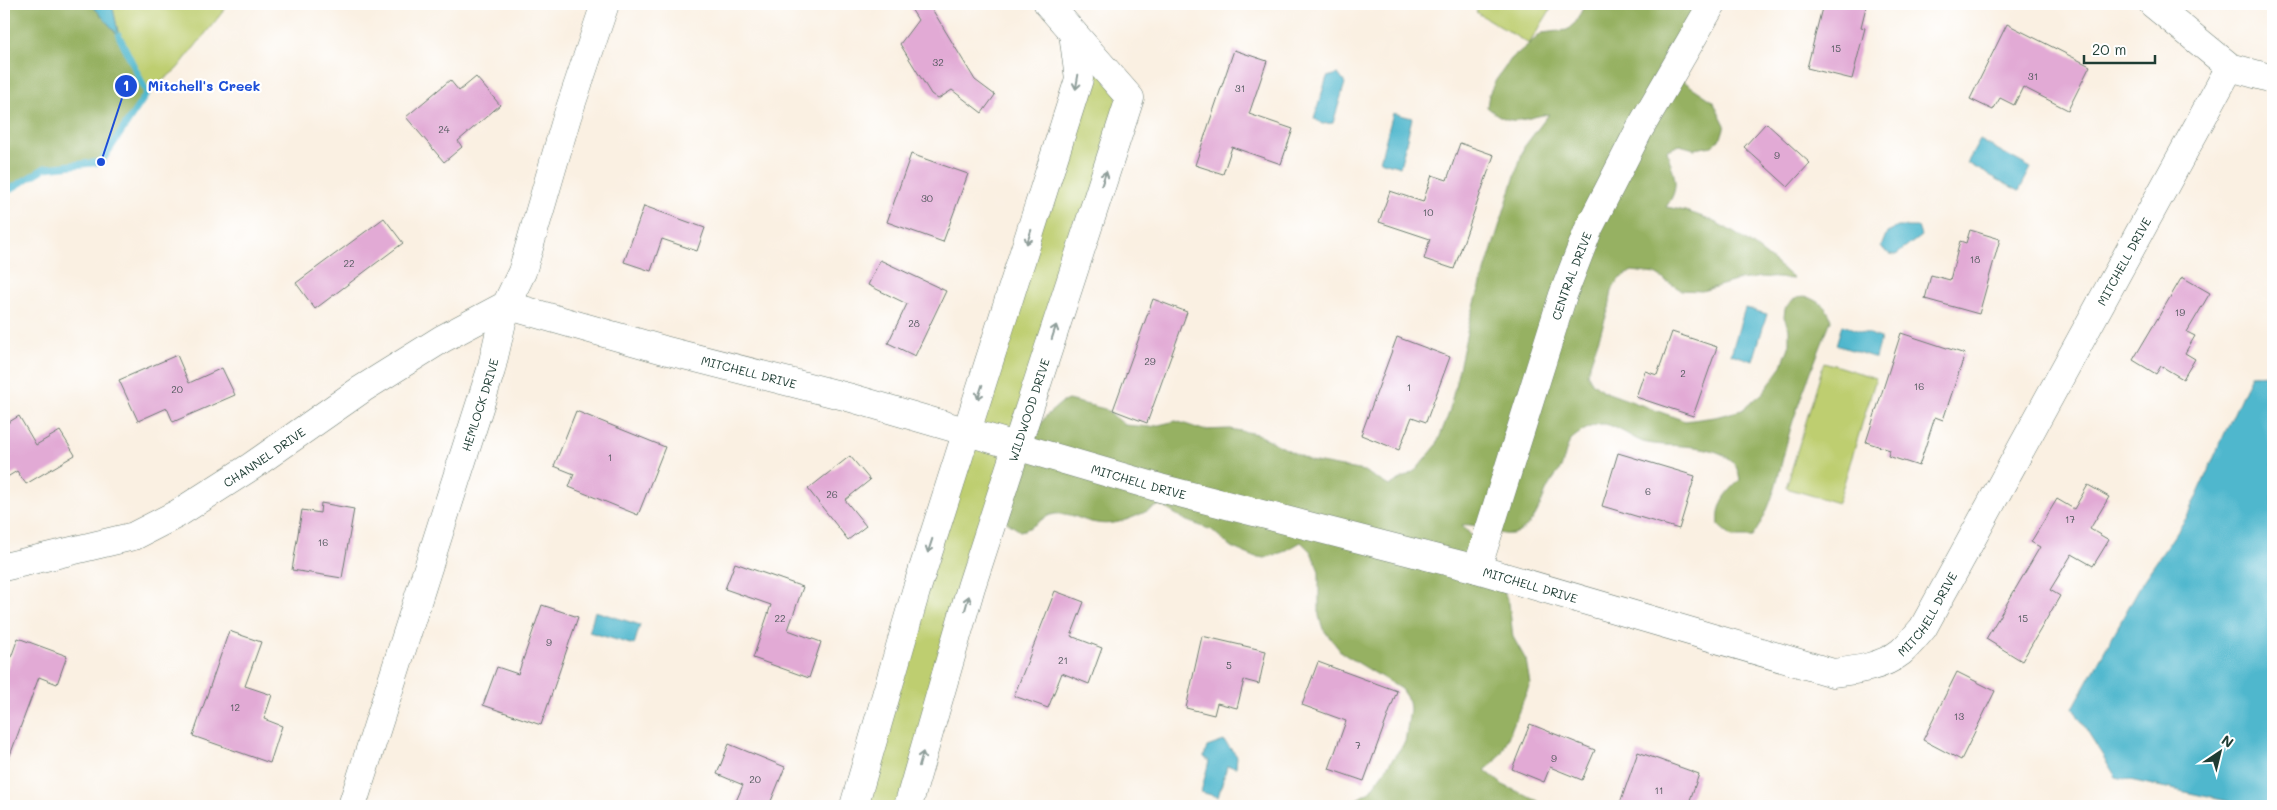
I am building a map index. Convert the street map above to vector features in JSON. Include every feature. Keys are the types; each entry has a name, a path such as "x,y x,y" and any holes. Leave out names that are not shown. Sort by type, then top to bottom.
{"street":[{"name":"HEMLOCK DRIVE","path":"352,806 491,370 506,304 522,272 567,117 605,4"},
{"name":"WILDWOOD DRIVE","path":"908,806 971,587 1130,98 1048,4"},
{"name":"CENTRAL DRIVE","path":"1478,569 1563,295 1589,228 1639,130 1712,4"},
{"path":"2153,4 2230,67 2273,79"},
{"path":"854,806 916,591 1079,79 1073,34"},
{"name":"MITCHELL DRIVE","path":"506,304 664,350 848,397 1169,490 1478,569 1833,673 1866,668 1883,663 1901,652 1923,628 1957,569 2230,67"},
{"name":"CHANNEL DRIVE","path":"4,567 134,536 176,514 252,466 394,369 442,339 506,304"}],"green space":[{"path":"4,4 91,4 119,36 147,93 101,162 45,168 4,193"},
{"path":"112,4 229,4 177,69 147,93 119,36"},
{"path":"1481,4 1554,4 1529,44 1476,12"},
{"path":"1585,4 1707,4 1672,65 1686,83 1713,101 1725,125 1721,138 1712,146 1694,149 1680,145 1667,150 1675,185 1674,192 1666,207 1702,217 1735,233 1794,279 1762,277 1739,280 1702,291 1681,290 1655,274 1632,271 1619,279 1612,290 1609,308 1587,373 1592,382 1603,391 1685,421 1715,417 1742,410 1763,393 1781,368 1789,347 1789,329 1784,317 1785,309 1791,302 1799,298 1811,298 1826,309 1831,320 1793,421 1773,495 1752,537 1732,537 1719,526 1719,512 1723,501 1740,480 1736,466 1727,457 1715,451 1700,448 1643,442 1605,424 1588,428 1571,440 1561,468 1548,487 1535,515 1524,529 1516,533 1501,534 1478,526 1462,525 1477,542 1509,603 1513,637 1526,660 1530,684 1503,750 1495,762 1485,770 1503,785 1538,801 1543,806 1337,806 1350,803 1369,792 1405,742 1410,710 1409,701 1401,689 1342,653 1323,629 1319,616 1319,571 1311,552 1301,542 1283,552 1265,558 1252,556 1231,547 1212,530 1187,521 1160,505 1129,519 1105,524 1067,514 1055,514 1020,531 1002,519 1029,440 1046,416 1061,403 1068,400 1105,409 1125,425 1150,427 1176,421 1203,430 1230,429 1257,434 1310,461 1364,471 1389,486 1416,470 1436,446 1449,413 1470,319 1524,147 1549,114 1517,120 1504,118 1487,107 1489,94 1496,80 1511,59 1542,33 1567,30 1576,22"},
{"path":"1073,33 1130,98 908,806 854,806 1079,79"},
{"path":"1824,362 1876,378 1838,503 1786,488"}],"water":[{"path":"91,4 112,4 119,36"},
{"path":"1338,74 1345,83 1333,123 1322,124 1314,118 1327,77"},
{"path":"1393,113 1412,118 1400,167 1380,161"},
{"path":"1980,140 2031,168 2019,191 1967,163"},
{"path":"1898,227 1918,227 1921,236 1896,255 1889,254 1881,247 1887,232"},
{"path":"1745,308 1767,314 1753,361 1731,354"},
{"path":"1842,325 1881,338 1876,358 1836,345"},
{"path":"2273,374 2273,806 2250,806 2116,777 2073,708 2143,581 2187,517 2251,375"},
{"path":"595,611 640,625 634,645 589,632"},
{"path":"1224,741 1237,756 1236,767 1227,766 1218,797 1201,792 1209,761 1204,757 1207,747"}],"building":[{"path":"908,4 929,4 975,80 995,95 982,113 952,90 938,99 931,94 900,44 918,20"},
{"path":"1823,4 1854,4 1866,7 1861,27 1865,28 1852,79 1807,68"},
{"path":"2007,24 2090,66 2068,110 2023,87 2014,105 2000,98 1993,110 1970,99"},
{"path":"1234,50 1267,61 1249,114 1293,129 1281,164 1232,147 1223,174 1195,165"},
{"path":"476,77 500,105 458,141 462,147 444,162 406,117 450,80 459,91"},
{"path":"1766,123 1810,163 1788,187 1744,147"},
{"path":"1460,143 1494,155 1454,269 1424,259 1430,239 1379,222 1390,191 1423,202 1432,175 1447,180"},
{"path":"911,154 968,174 943,242 887,222"},
{"path":"644,206 705,228 697,251 662,239 651,271 624,262"},
{"path":"384,218 403,243 315,309 296,283"},
{"path":"1970,230 2000,239 1979,314 1925,299 1931,275 1950,280 1960,241 1966,243"},
{"path":"880,260 946,291 915,356 888,343 907,304 868,285"},
{"path":"2182,277 2210,293 2187,332 2195,336 2185,353 2195,359 2183,379 2161,366 2156,374 2133,360"},
{"path":"1153,299 1187,312 1147,423 1113,410"},
{"path":"1672,332 1717,347 1693,416 1636,397 1645,371 1657,375"},
{"path":"1901,333 1965,354 1943,420 1935,417 1919,466 1888,456 1890,450 1866,442"},
{"path":"1397,337 1450,357 1426,422 1412,417 1399,450 1361,435"},
{"path":"177,355 189,383 222,368 235,395 173,422 167,408 138,421 119,380"},
{"path":"576,411 665,447 638,515 569,487 574,474 554,466"},
{"path":"19,416 36,445 60,431 75,455 26,484 17,471 4,479 4,425"},
{"path":"1618,453 1695,476 1679,529 1602,506"},
{"path":"850,456 870,480 845,500 866,526 848,540 808,489"},
{"path":"2088,485 2109,497 2090,529 2109,540 2093,566 2072,554 2050,590 2060,596 2022,661 1986,639 2040,547 2031,542 2057,499 2074,509"},
{"path":"321,503 354,509 342,578 292,570 302,510 320,513"},
{"path":"735,563 803,587 788,630 821,642 809,678 753,658 771,605 725,589"},
{"path":"1055,591 1084,602 1071,636 1102,648 1089,684 1062,673 1048,708 1014,696"},
{"path":"542,605 578,617 541,725 483,705 497,667 518,674"},
{"path":"229,631 261,642 245,686 272,695 264,719 282,726 270,763 193,736"},
{"path":"1202,636 1266,651 1259,684 1244,680 1237,708 1217,703 1214,715 1186,708"},
{"path":"18,638 67,656 57,684 39,677 6,766 4,766 4,677"},
{"path":"1318,662 1397,691 1364,781 1329,769 1346,721 1302,705"},
{"path":"1957,672 1995,691 1961,760 1923,740"},
{"path":"1530,724 1595,750 1582,780 1550,767 1544,782 1512,769"},
{"path":"729,744 785,767 769,806 734,806 743,785 717,774"},
{"path":"1638,752 1699,774 1688,806 1619,806"}],"waterway":[{"path":"4,193 45,168 101,162 147,93 119,36"}],"place":[{"name":"Mitchell's Creek","path":"101,162"}]}
